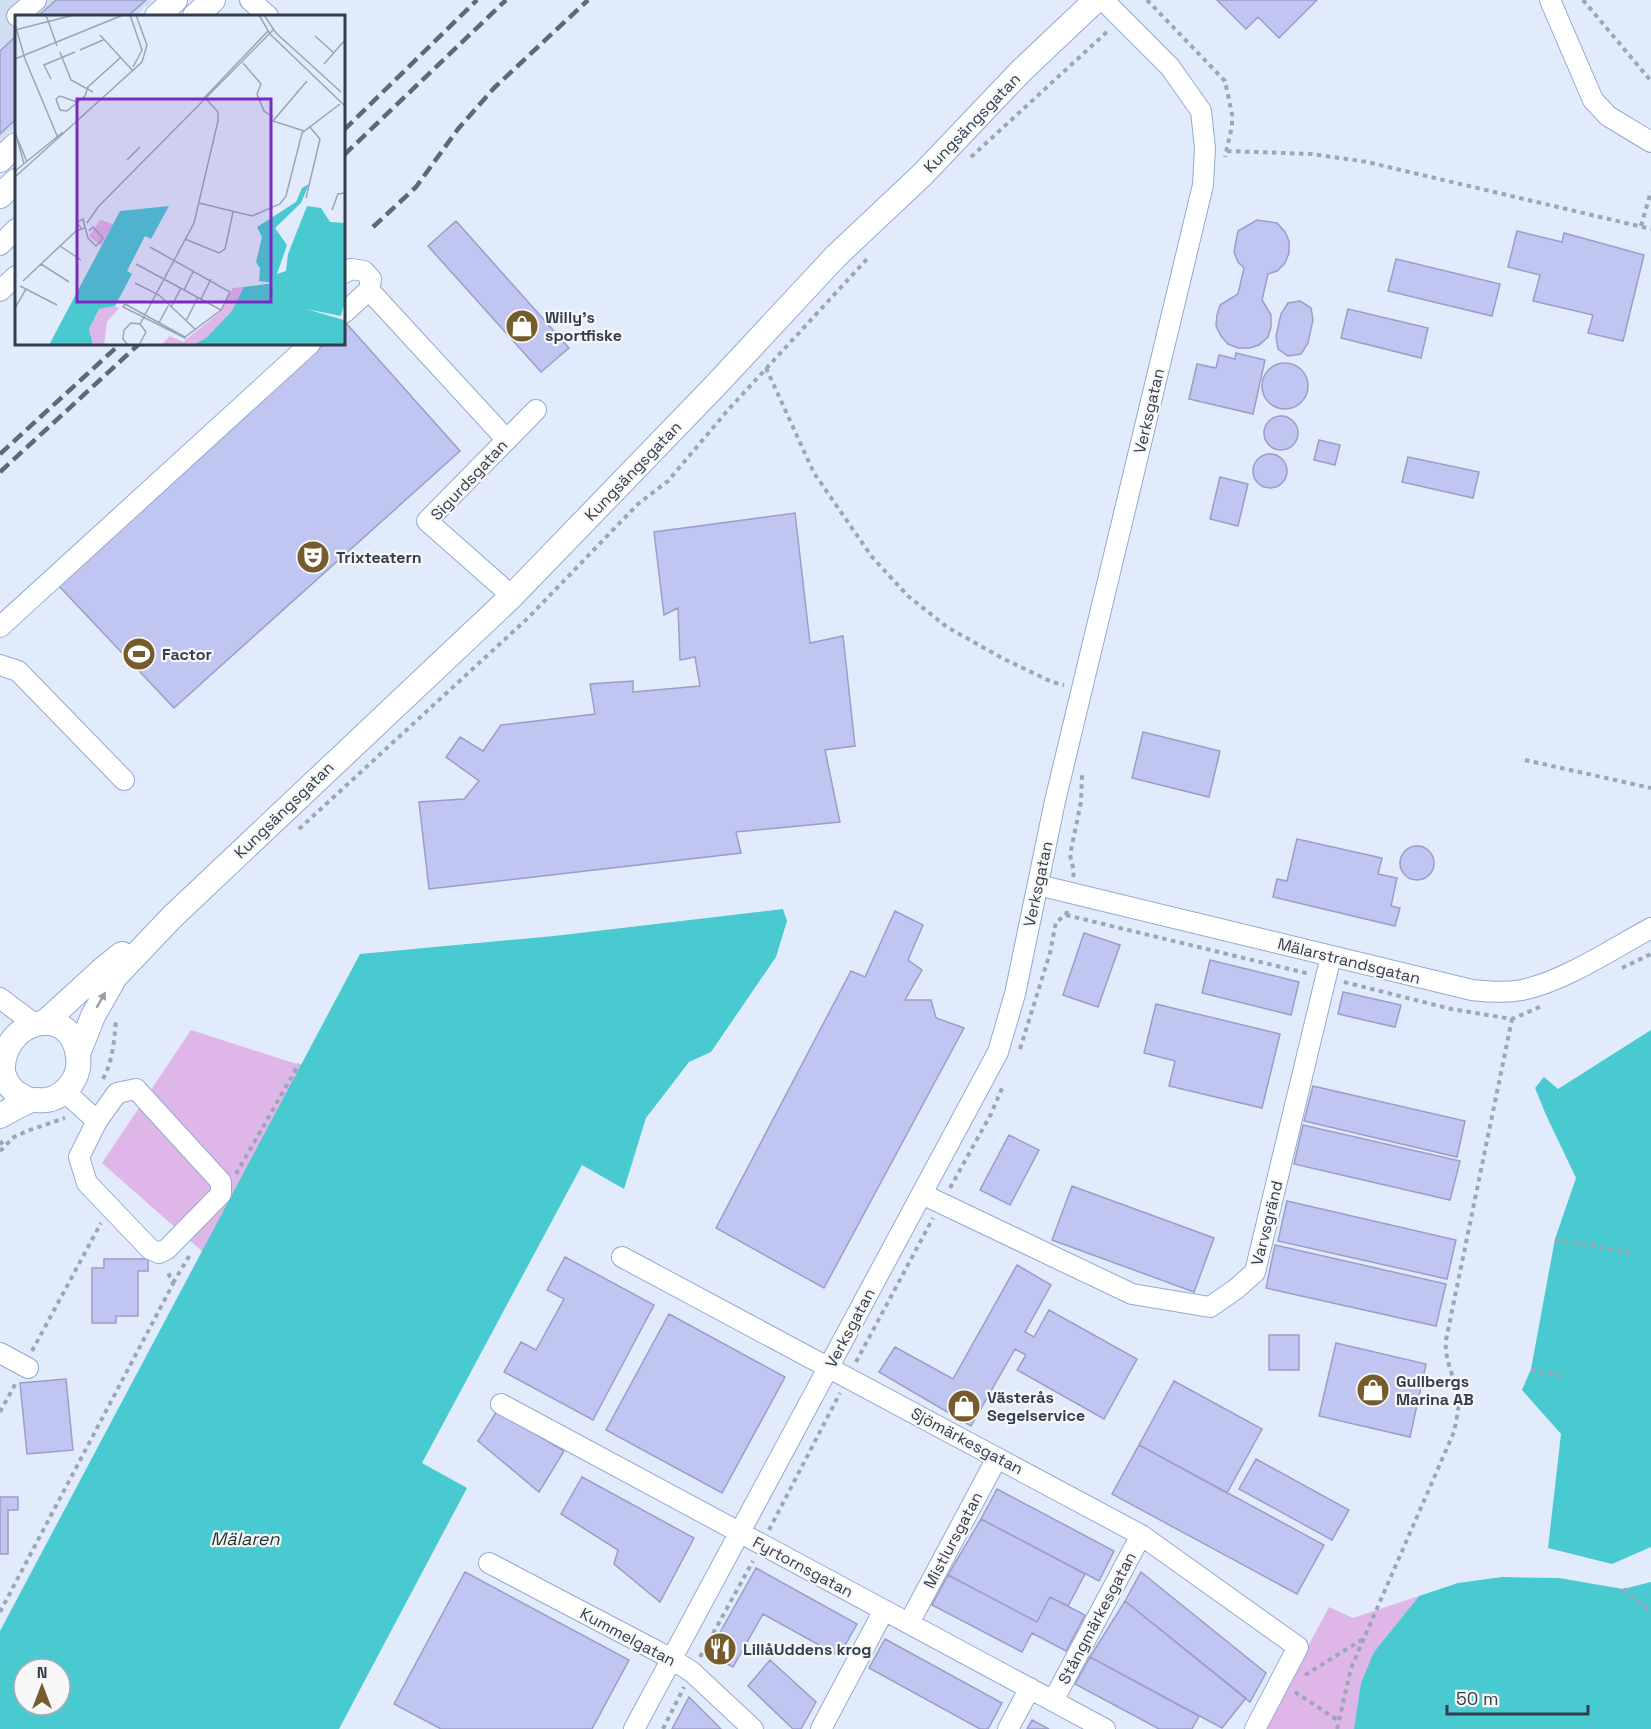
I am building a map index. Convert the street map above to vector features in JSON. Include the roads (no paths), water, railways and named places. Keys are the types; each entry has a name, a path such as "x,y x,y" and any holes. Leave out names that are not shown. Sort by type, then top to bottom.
{"main road":[{"path":"158,15 175,0"},
{"name":"Kungsängsgatan","path":"78,1054 93,1016 115,977 172,917 512,596 714,387 836,256 922,175 1086,4"},
{"path":"0,160 15,146"},
{"name":"Kungsängsgatan","path":"39,1022 103,969 172,917"},
{"path":"39,1022 65,1031 74,1040 78,1054 79,1066 75,1079 64,1091 46,1100 21,1097 5,1080 0,1061 5,1041 14,1032 39,1022"},
{"path":"0,1116 31,1100"}],"street":[{"path":"19,15 36,0"},
{"name":"Verksgatan","path":"634,1729 998,1052 1014,994 1055,801 1203,185 1205,148 1201,111 1170,67 1103,0"},
{"path":"1551,0 1593,100 1608,116 1651,142"},
{"path":"0,19 15,17"},
{"path":"0,245 15,230"},
{"path":"345,272 351,269 364,271 371,279 369,290 345,312"},
{"path":"0,291 15,277"},
{"path":"369,290 507,440"},
{"path":"0,627 309,345"},
{"name":"Sigurdsgatan","path":"512,596 427,521 536,410"},
{"path":"0,665 18,671 124,780"},
{"name":"Mälarstrandsgatan","path":"1038,885 1472,990 1492,992 1513,991 1542,984 1651,928"},
{"name":"Varvsgränd","path":"922,1194 1132,1294 1209,1307 1236,1289 1255,1272 1331,956"},
{"path":"0,998 39,1022"},
{"path":"136,1089 221,1182 221,1194 167,1249 159,1253 150,1249 87,1183 79,1157 97,1121 117,1093 136,1089"},
{"path":"64,1091 97,1121"},
{"name":"Sjömärkesgatan","path":"622,1257 1141,1535 1298,1647 1283,1684 1255,1729"},
{"path":"0,1353 30,1360"},
{"name":"Fyrtornsgatan","path":"501,1404 1105,1729"},
{"name":"Mistlursgatan","path":"909,1623 998,1458"},
{"name":"Stångmärkesgatan","path":"1053,1701 1141,1535"},
{"name":"Kummelgatan","path":"489,1563 672,1659 692,1672 753,1729"},
{"path":"821,1729 884,1610"},
{"path":"1008,1729 1030,1688"}],"water":[{"name":"Mälaren","path":"783,909 787,921 776,957 711,1052 689,1062 646,1118 624,1189 582,1165 422,1463 467,1488 339,1729 0,1729 0,1631 360,954 554,936"},
{"path":"1651,1030 1651,1547 1612,1564 1548,1548 1561,1434 1522,1390 1531,1369 1555,1239 1576,1178 1535,1088 1544,1077 1558,1089"},
{"path":"1502,1577 1559,1578 1623,1589 1651,1582 1651,1729 1354,1729 1361,1683 1374,1652 1419,1596 1458,1583"}],"railway":[{"path":"345,129 477,0"},
{"path":"345,154 506,0"},
{"path":"373,227 416,187 458,129 494,88 588,0"},
{"path":"0,454 119,345"},
{"path":"0,472 138,345"}],"place":[{"name":"Willy's sportfiske","path":"522,326"},
{"name":"Trixteatern","path":"313,557"},
{"name":"Factor","path":"139,654"},
{"name":"Gullbergs Marina AB","path":"1373,1390"},
{"name":"Västerås Segelservice","path":"964,1406"},
{"name":"LillåUddens krog","path":"720,1649"}]}
